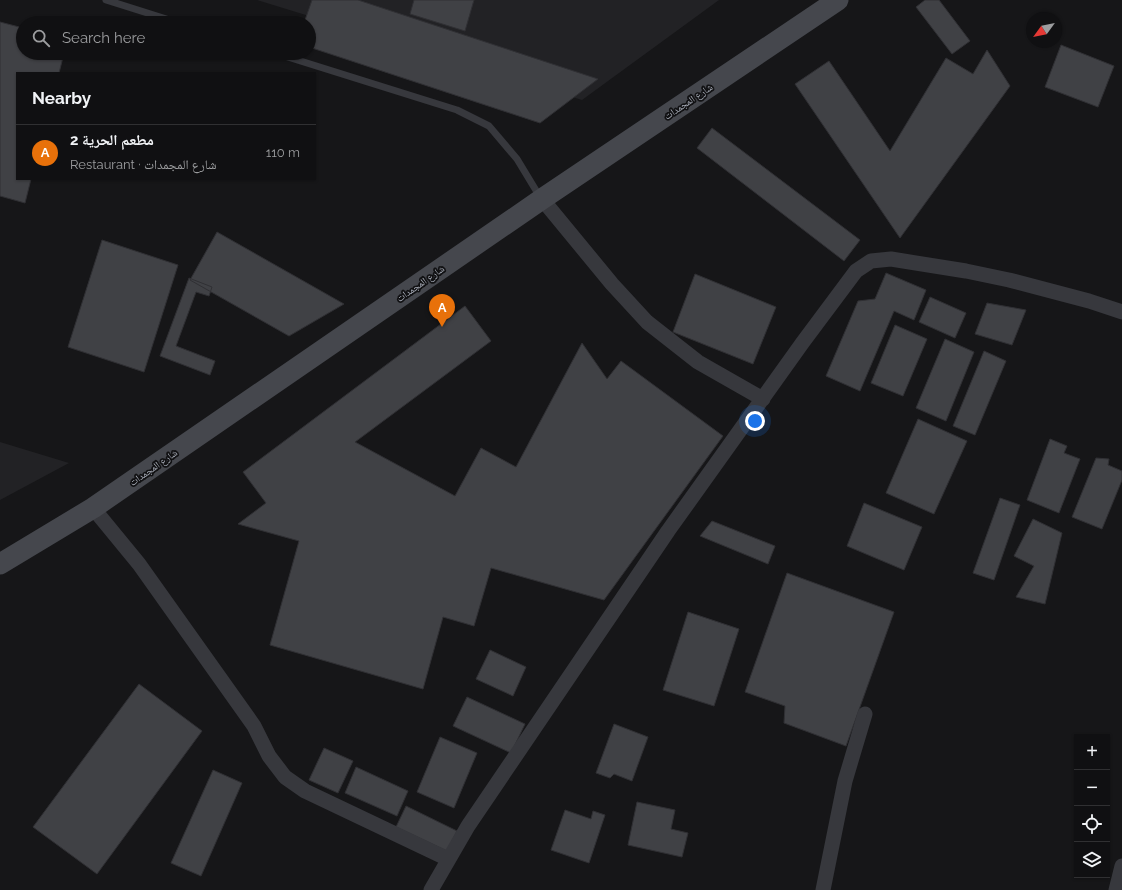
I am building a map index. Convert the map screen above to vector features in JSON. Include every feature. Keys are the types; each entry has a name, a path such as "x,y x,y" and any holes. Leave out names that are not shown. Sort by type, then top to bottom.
{"main road":[{"name":"شارع المجمدات","path":"0,564 93,508 542,199 838,0"}],"street":[{"path":"542,199 612,284 647,322 698,362 763,399"},
{"path":"431,890 468,826 664,538 845,284 856,271 871,261 891,259 966,271 1009,280 1089,301 1122,312"},
{"path":"93,508 139,564 254,726 269,756 285,777 305,791 448,859"},
{"path":"823,890 845,780 866,714"},
{"path":"1116,890 1122,866"}],"lane":[{"path":"106,0 157,16"},
{"path":"297,60 457,110 489,126 517,159 542,199"}],"shaded area":[{"path":"257,0 719,0 582,100 316,18 316,16 309,16"},
{"path":"0,442 69,463 0,500"}],"building":[{"path":"312,0 358,0 598,79 540,123 316,49 316,16 306,16"},
{"path":"414,0 474,0 465,31 410,14"},
{"path":"925,0 939,0 970,41 952,54 916,7"},
{"path":"0,22 16,26 16,60 62,60 59,72 16,72 16,180 31,180 25,203 0,196"},
{"path":"1062,45 1114,66 1098,107 1045,87"},
{"path":"987,50 1010,86 900,238 795,84 829,61 890,151 946,58 973,74"},
{"path":"712,128 860,240 844,261 697,148"},
{"path":"217,232 344,304 289,336 190,280"},
{"path":"102,240 178,265 144,372 68,347"},
{"path":"886,273 926,290 914,320 894,311 860,391 826,376 858,301 875,299"},
{"path":"695,274 776,307 753,364 673,332"},
{"path":"189,278 212,287 209,296 196,292 176,346 215,361 210,375 160,356"},
{"path":"930,297 966,313 955,338 919,322"},
{"path":"987,303 1026,310 1012,345 975,334"},
{"path":"465,306 491,341 355,442 455,496 481,448 516,467 582,343 607,379 621,361 723,436 604,600 491,568 474,626 443,617 423,689 270,645 299,541 238,524 266,503 243,472"},
{"path":"895,325 927,339 903,396 871,383"},
{"path":"945,339 974,352 946,421 916,408"},
{"path":"984,351 1006,361 975,435 953,426"},
{"path":"918,419 967,441 934,514 886,493"},
{"path":"1050,439 1067,446 1064,453 1080,459 1059,513 1027,500"},
{"path":"1096,458 1109,459 1108,465 1122,471 1122,480 1102,529 1072,517"},
{"path":"1000,498 1020,505 994,580 973,573"},
{"path":"864,503 922,527 904,570 847,546"},
{"path":"1033,519 1062,533 1045,604 1016,597 1034,566 1014,556"},
{"path":"712,521 775,546 768,564 700,536"},
{"path":"787,573 894,612 846,746 784,723 785,706 745,692"},
{"path":"688,612 739,629 714,706 663,690"},
{"path":"490,650 526,667 513,696 476,679"},
{"path":"139,684 202,731 97,874 33,827"},
{"path":"467,697 525,724 511,753 453,726"},
{"path":"614,724 648,737 632,781 614,774 610,778 596,773"},
{"path":"440,737 477,753 454,808 417,792"},
{"path":"324,748 353,761 338,793 309,780"},
{"path":"356,767 408,791 397,816 345,793"},
{"path":"213,770 242,783 201,876 171,863"},
{"path":"637,802 675,810 671,829 688,833 682,857 628,845"},
{"path":"406,806 457,831 447,851 396,827"},
{"path":"565,810 591,819 593,811 605,815 589,863 551,850"}],"place":[{"name":"مطعم الحرية 2","path":"442,327"}]}
